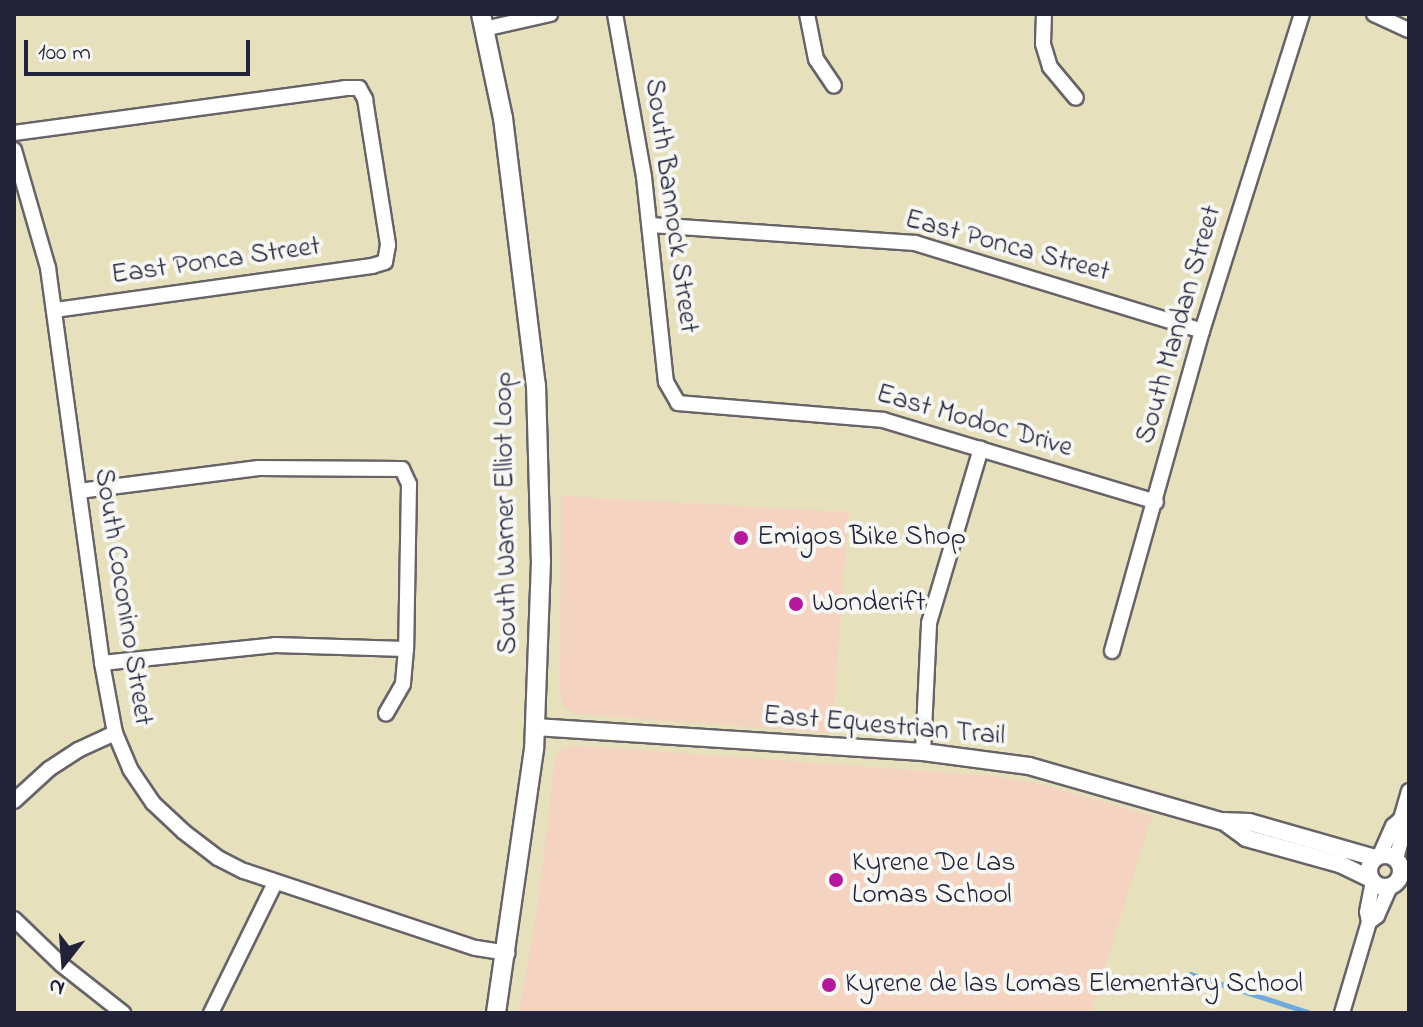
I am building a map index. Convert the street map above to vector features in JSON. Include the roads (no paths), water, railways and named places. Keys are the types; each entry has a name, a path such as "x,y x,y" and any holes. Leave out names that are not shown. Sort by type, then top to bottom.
{"main road":[{"name":"South Warner Elliot Loop","path":"482,21 515,200 536,385 541,561 535,727 508,953 496,1013"}],"street":[{"path":"482,21 550,14"},
{"name":"South Bannock Street","path":"615,14 650,225 666,382 678,403"},
{"path":"807,14 816,59 834,86"},
{"path":"1044,14 1043,44 1050,67 1076,98"},
{"name":"South Mandan Street","path":"1112,651 1202,331 1302,14"},
{"path":"1374,14 1409,30"},
{"name":"East Ponca Street","path":"14,133 359,88 365,99 388,245 385,262 54,310"},
{"name":"South Coconino Street","path":"14,150 38,225 54,310 102,663 115,733 130,769 153,803 218,858 275,883 476,948 508,953"},
{"name":"East Ponca Street","path":"650,225 915,243 1202,331"},
{"name":"East Modoc Drive","path":"678,403 853,415 883,420 1156,502"},
{"path":"923,752 929,623 981,449"},
{"path":"79,491 259,468 402,469 409,484 406,649 403,684 386,714"},
{"path":"102,663 275,645 406,649"},
{"name":"East Equestrian Trail","path":"535,727 923,752 1043,769 1221,821 1249,822 1392,861"},
{"path":"14,801 49,769 78,750 115,733"},
{"path":"1392,861 1404,830 1401,819 1409,791"},
{"name":"East Equestrian Trail","path":"1221,821 1246,838 1340,864 1372,881 1398,885"},
{"path":"1342,1013 1369,922 1367,912 1372,881 1369,866 1392,861"},
{"path":"1369,922 1377,916 1398,885 1401,875 1392,861"},
{"path":"211,1013 275,883"},
{"path":"14,919 62,965 123,1013"}],"waterway":[{"path":"1190,974 1311,1013"}],"place":[{"name":"Emigos Bike Shop","path":"741,538"},
{"name":"Wonderift","path":"796,604"},
{"name":"Kyrene De Las Lomas School","path":"836,880"},
{"name":"Kyrene de las Lomas Elementary School","path":"829,985"}]}
